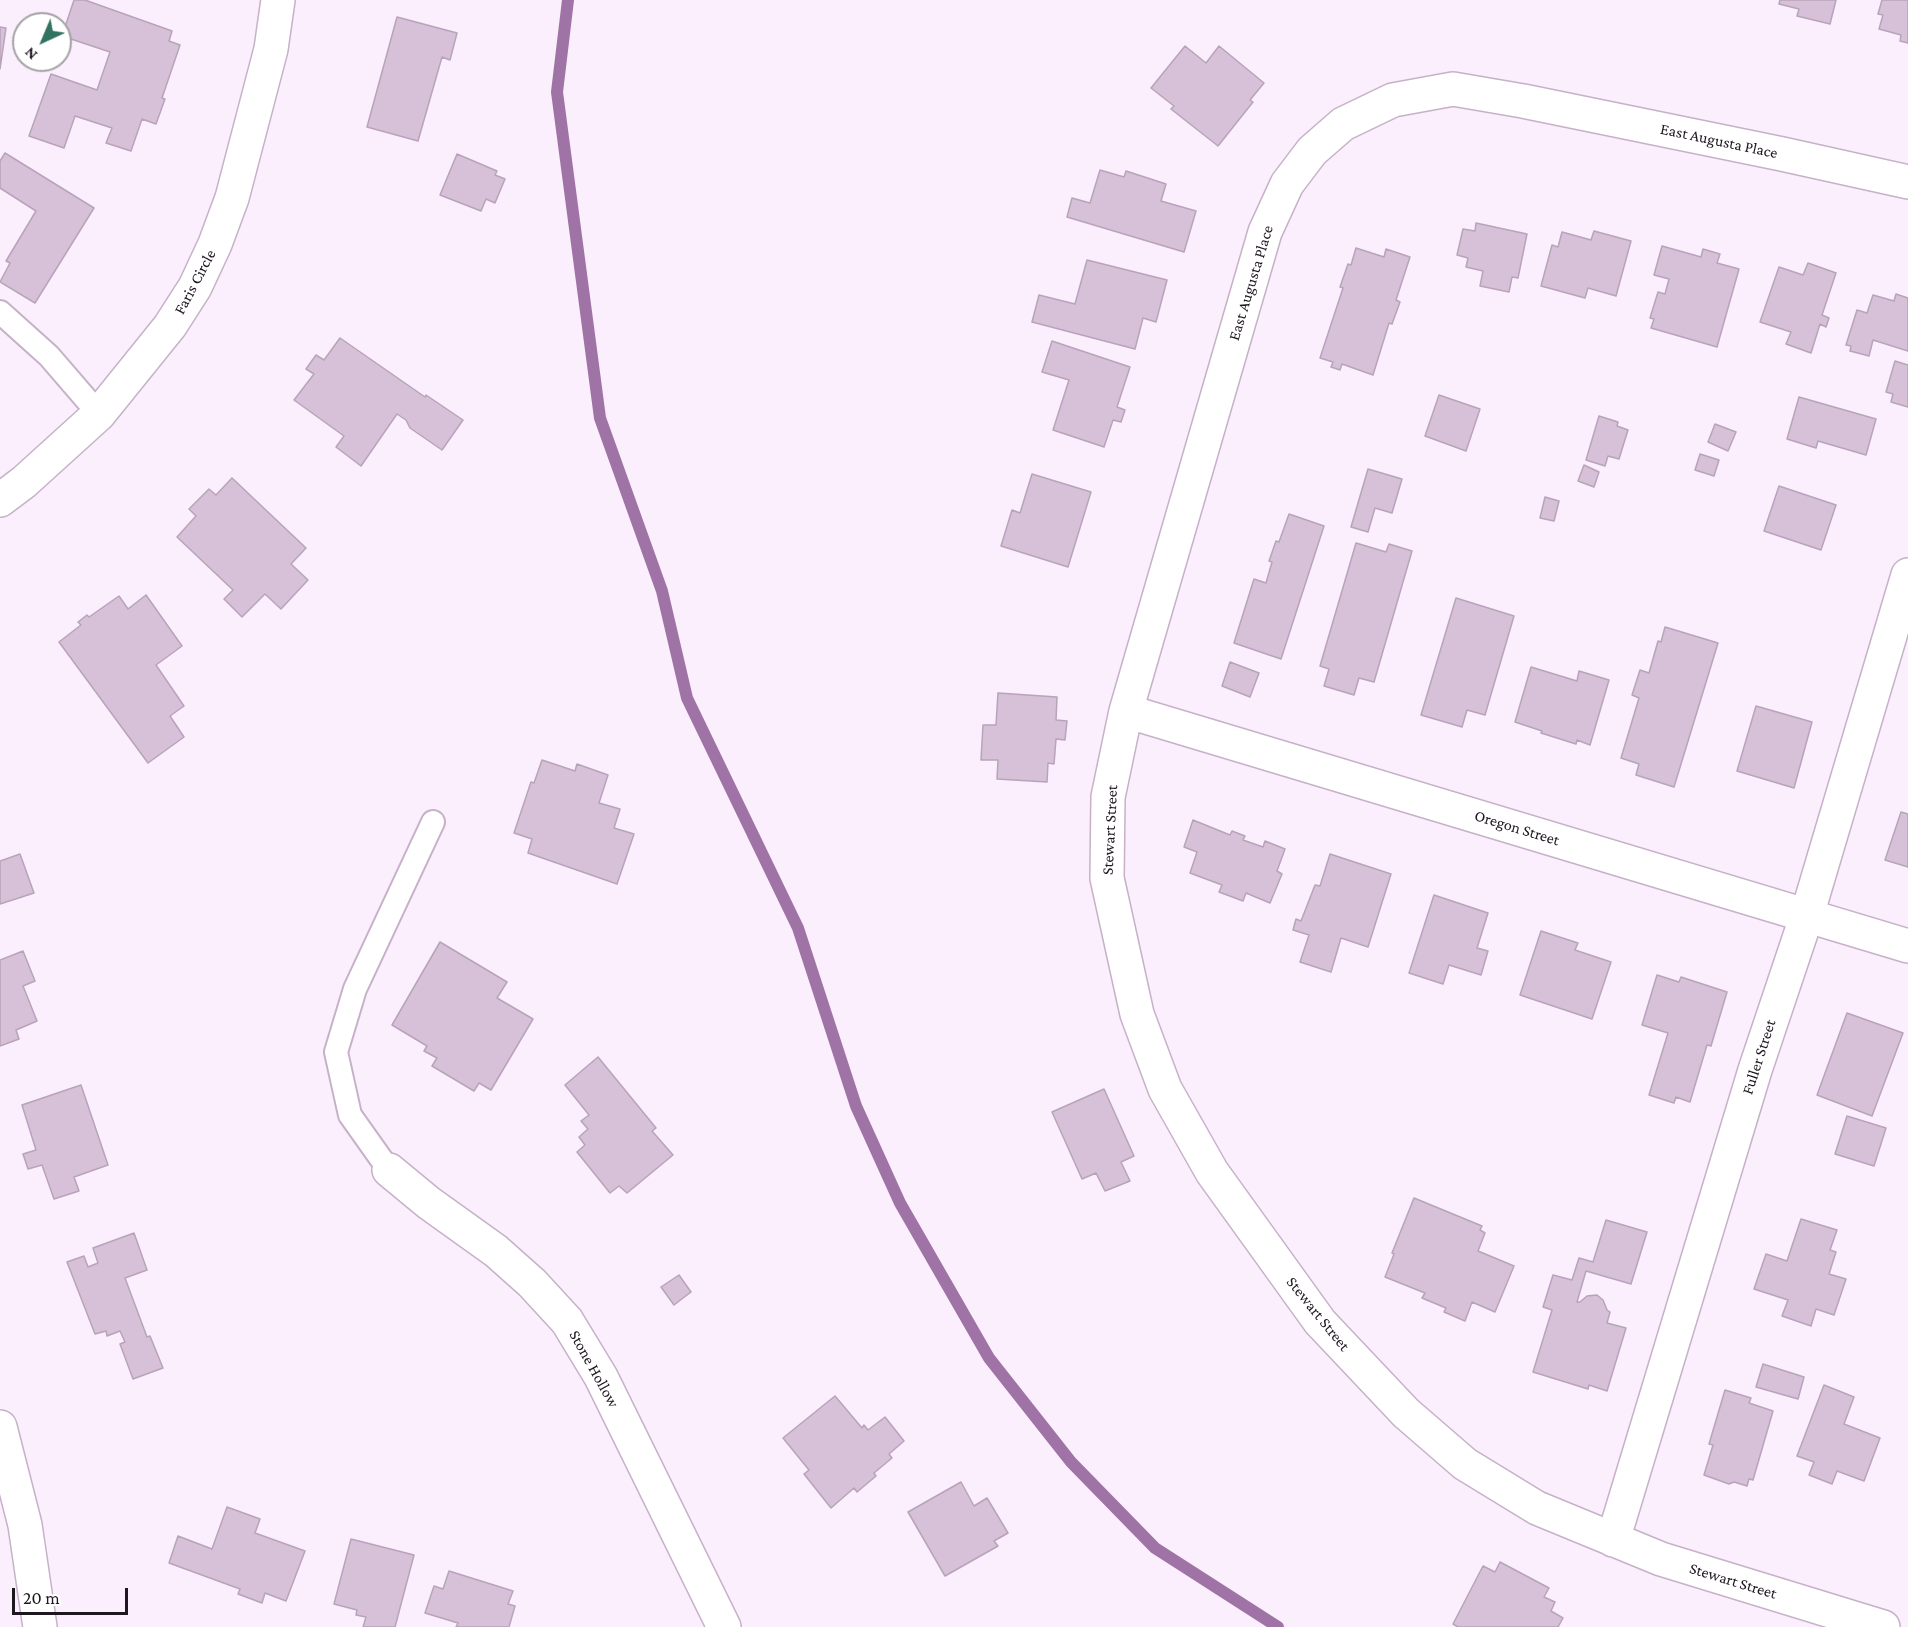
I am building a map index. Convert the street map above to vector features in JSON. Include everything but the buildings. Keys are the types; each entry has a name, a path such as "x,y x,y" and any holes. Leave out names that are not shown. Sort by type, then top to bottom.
{"street":[{"name":"Faris Circle","path":"0,500 24,482 99,414 170,326 195,287 215,244 232,198 271,49 278,0"},
{"name":"East Augusta Place","path":"1126,711 1265,232 1287,184 1312,151 1343,124 1393,100 1453,89 1748,147 1908,182"},
{"name":"Fuller Street","path":"1613,1540 1755,1070 1807,915 1908,575"},
{"name":"Oregon Street","path":"1126,711 1908,946"},
{"name":"Stewart Street","path":"1126,711 1108,797 1107,878 1137,1014 1165,1089 1212,1172 1320,1322 1406,1413 1466,1464 1527,1502 1661,1559 1883,1627"},
{"name":"Stone Hollow","path":"388,1170 429,1203 496,1251 532,1283 567,1321 601,1377 724,1627"},
{"path":"0,1427 25,1525 40,1627"}],"lane":[{"path":"0,312 49,356 99,414"},
{"path":"388,1170 350,1115 336,1052 355,988 433,822"}],"waterway":[{"path":"568,0 557,92 600,418 662,591 687,698 798,928 856,1106 900,1203 989,1358 1071,1462 1155,1548 1278,1627"}]}
